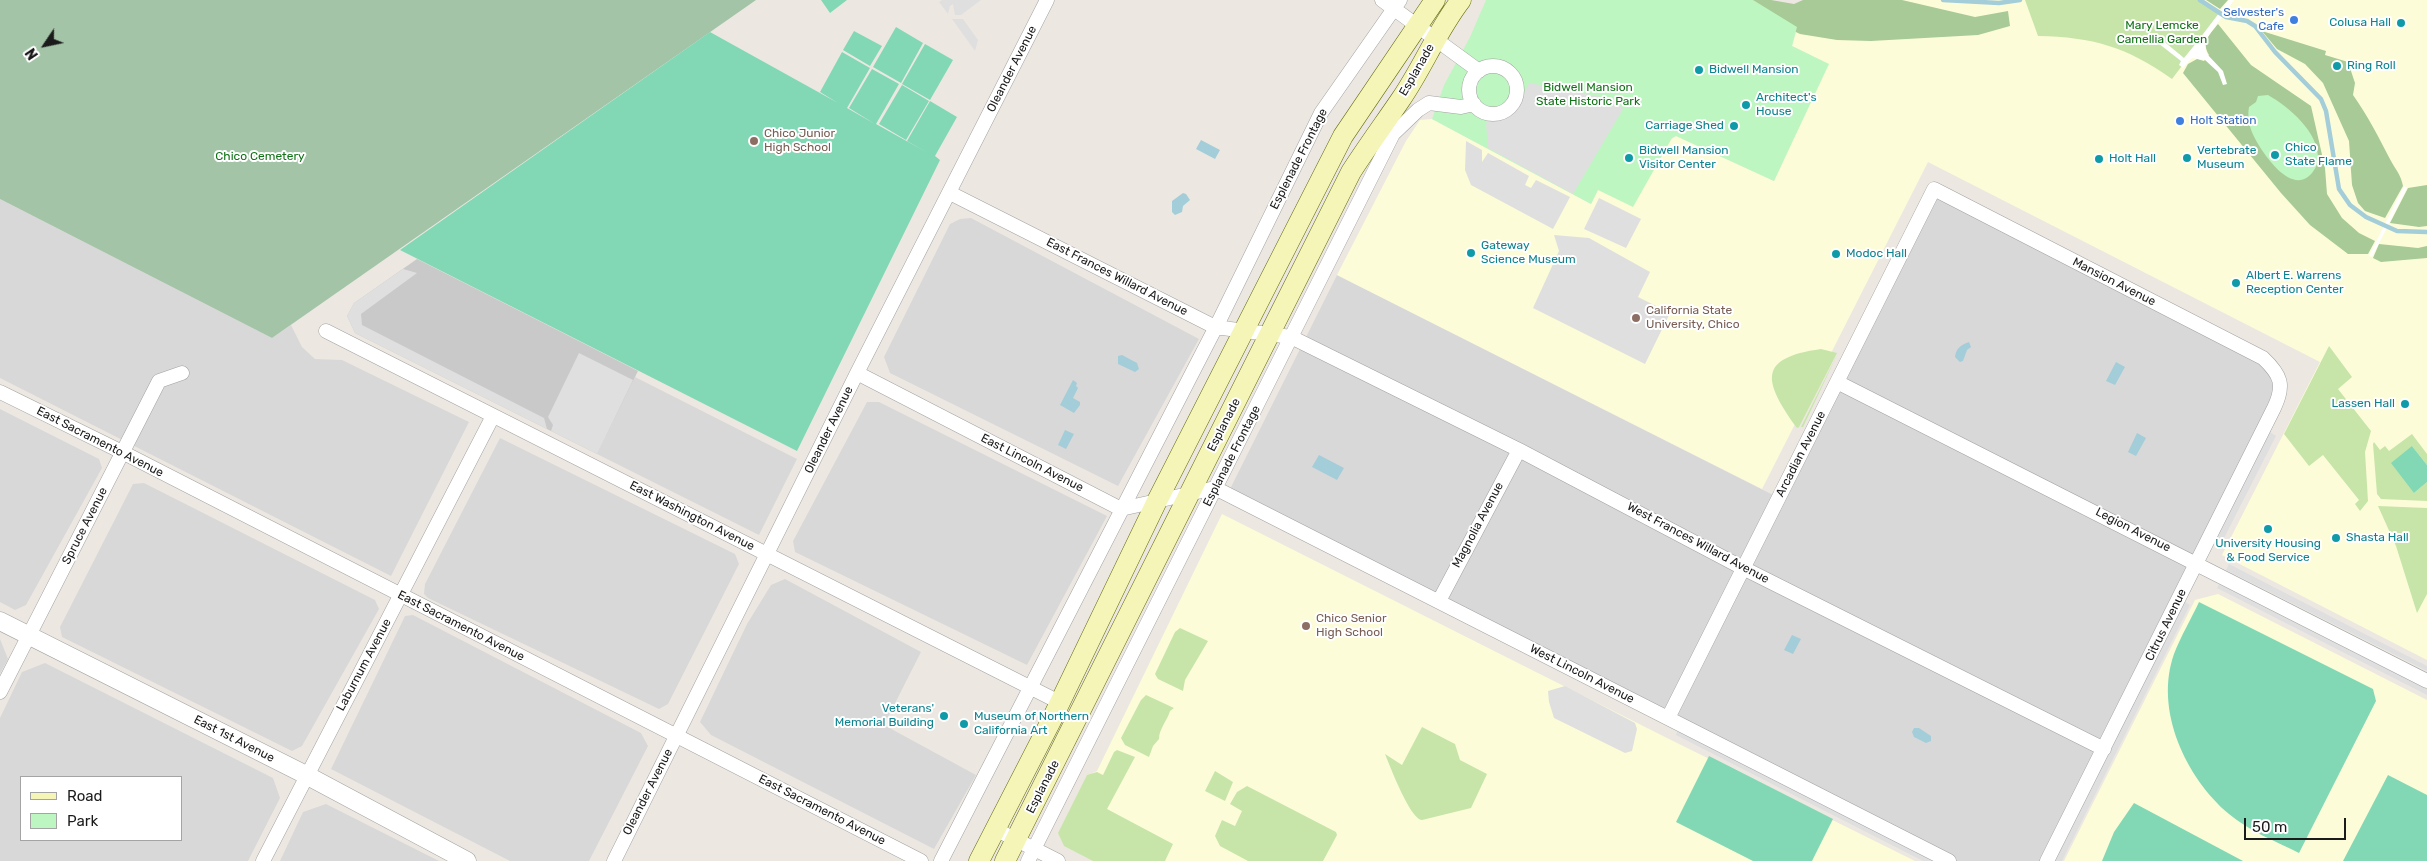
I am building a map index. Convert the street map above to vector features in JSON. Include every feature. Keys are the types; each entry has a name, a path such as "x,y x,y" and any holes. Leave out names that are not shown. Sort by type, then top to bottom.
{"main road":[{"name":"Esplanade","path":"980,861 997,830 1157,501 1343,136 1434,0"},
{"name":"Esplanade","path":"1005,861 1026,850 1189,494 1351,172 1383,122 1401,99 1435,39 1461,0"}],"street":[{"name":"Oleander Avenue","path":"614,861 856,373 950,193 1047,0"},
{"path":"1392,3 1416,25 1479,71"},
{"name":"Esplenade Frontage","path":"1215,327 1321,113 1392,3"},
{"path":"1493,66 1501,68 1513,77 1516,92 1510,106 1497,113 1482,111 1474,104 1470,98 1470,83 1479,71 1493,66"},
{"name":"Esplanade Frontage","path":"1026,850 1215,488 1398,127 1429,103 1461,107 1474,104"},
{"name":"Arcadian Avenue","path":"1668,718 1934,189"},
{"name":"Mansion Avenue","path":"1934,189 2263,358 2279,375 2280,387"},
{"name":"East Frances Willard Avenue","path":"950,193 1215,327 1291,338"},
{"path":"942,861 1215,327"},
{"name":"East Washington Avenue","path":"326,331 1059,702"},
{"name":"West Frances Willard Avenue","path":"1291,338 1520,450 1743,568 2104,749"},
{"name":"Spruce Avenue","path":"0,692 159,381 182,373"},
{"name":"East Lincoln Avenue","path":"856,373 1121,509"},
{"name":"Legion Avenue","path":"1838,382 2198,563 2427,681"},
{"name":"Citrus Avenue","path":"2047,861 2198,563 2274,408 2280,387"},
{"name":"East Sacramento Avenue","path":"0,392 122,452 400,596 677,735 921,861"},
{"name":"Laburnum Avenue","path":"263,861 493,416"},
{"name":"Magnolia Avenue","path":"1439,601 1520,450"},
{"path":"1121,509 1215,488"},
{"name":"West Lincoln Avenue","path":"1215,488 1949,861"},
{"name":"East 1st Avenue","path":"0,621 306,775 467,861"},
{"path":"997,830 1026,850 1058,861"}],"shaded area":[{"path":"942,0 981,0 961,15 955,15 953,4 950,6 948,14 939,2"},
{"name":"California State University, Chico","path":"1805,0 2427,0 2427,660 2222,555 2320,362 1928,162 1762,489 1337,275 1406,141 1420,120 1432,119 1591,204 1598,190 1676,136 1774,181 1828,64 1792,46"},
{"path":"952,19 963,19 978,40 975,51"},
{"path":"1529,83 1617,100 1623,109 1573,194 1488,148 1486,123 1503,118 1512,112 1519,104"},
{"path":"1466,141 1482,150 1482,162 1488,153 1529,176 1525,185 1531,188 1536,180 1570,197 1553,229 1471,185 1465,170"},
{"path":"1934,189 2263,358 2280,383 2047,861 1949,861 1227,495 1337,275 1779,498"},
{"path":"1599,198 1641,219 1626,248 1584,229"},
{"path":"0,199 272,338 291,325 302,347 315,359 342,360 469,422 391,576 0,378"},
{"path":"971,218 1199,339 1118,486 890,373 884,357 950,224 960,219"},
{"path":"1554,235 1589,238 1650,272 1638,297 1670,313 1645,364 1533,308 1559,251"},
{"path":"417,259 638,371 597,454 355,333 347,316 354,303"},
{"path":"403,269 417,273 361,314 362,325 544,418 547,429 355,333 347,316 354,303"},
{"path":"579,353 633,380 597,454 551,431 553,425 548,417"},
{"path":"635,377 797,459 759,535 597,454"},
{"path":"867,402 879,402 1107,516 1027,665 795,552 793,541"},
{"path":"0,409 99,459 102,468 26,605 15,610 0,602"},
{"path":"2270,432 2276,436 2220,546 2214,544"},
{"path":"500,438 735,554 739,564 668,704 659,709 428,598 424,594 425,584"},
{"path":"144,483 375,600 379,609 302,746 292,751 62,637 60,627 133,484"},
{"name":"Chico Senior High School","path":"1222,514 1915,861 1094,861 1087,776 1097,771"},
{"path":"2229,564 2427,666 2427,671 2226,570"},
{"path":"785,579 921,652 884,725 976,775 934,849 711,735 700,722 747,624 771,585"},
{"path":"2219,584 2427,689 2427,695 2217,588"},
{"path":"2218,594 2427,700 2427,861 2064,861 2195,600"},
{"path":"2184,601 2190,605 2062,861 2054,861"},
{"path":"413,615 641,733 648,746 589,861 510,861 331,769 405,616"},
{"path":"0,639 8,659 0,674"},
{"path":"45,663 273,778 280,798 248,861 0,861 0,718 22,672"},
{"path":"1565,686 1635,723 1637,729 1632,751 1625,753 1554,718 1548,691"},
{"path":"1678,729 1939,861 1923,861 1676,735"},
{"path":"326,804 439,861 280,861 303,812"}],"green space":[{"name":"Chico Cemetery","path":"0,0 756,0 272,338 0,199"},
{"path":"821,0 847,0 830,13"},
{"name":"Bidwell Mansion State Historic Park","path":"1486,0 1753,0 1797,27 1792,46 1829,64 1774,181 1676,136 1672,138 1633,207 1598,190 1591,204 1432,119 1444,85 1470,37"},
{"path":"1734,0 1771,0 1794,4 1803,0 1902,0 1975,17 2008,11 2010,26 1978,35 1871,41 1837,40 1800,34"},
{"name":"Mary Lemcke Camellia Garden","path":"2025,0 2200,0 2221,14 2172,79 2140,59 2109,46 2076,39 2038,36"},
{"path":"2206,0 2228,0 2220,9"},
{"path":"2218,24 2251,65 2311,106 2325,168 2327,194 2342,218 2359,233 2375,241 2368,254 2348,254 2310,225 2281,193 2183,73 2188,64 2197,59 2204,61 2209,55 2206,42"},
{"path":"2256,24 2265,32 2326,51 2325,55 2348,62 2355,83 2353,95 2373,127 2403,186 2385,218 2365,211 2358,203 2352,185 2349,141 2323,83 2305,64 2277,49"},
{"path":"896,27 923,43 901,83 873,67"},
{"path":"854,31 882,46 870,66 843,50"},
{"name":"Chico Junior High School","path":"710,32 838,103 820,92 842,52 870,68 847,108 875,124 849,108 872,69 899,84 876,124 928,153 907,141 930,101 957,117 935,156 940,160 797,451 400,250"},
{"path":"925,44 953,60 930,100 902,84"},
{"path":"902,85 929,101 906,140 879,124"},
{"path":"2268,95 2293,113 2314,139 2318,159 2312,173 2305,178 2299,180 2292,179 2285,175 2264,153 2254,137 2248,114 2249,107 2256,102 2258,96"},
{"path":"2427,185 2427,226 2419,227 2390,223 2408,188"},
{"path":"2379,244 2418,248 2427,246 2427,258 2381,262 2373,258"},
{"path":"2329,346 2352,377 2338,389 2371,431 2365,452 2368,501 2360,511 2355,504 2359,500 2323,455 2309,466 2284,434"},
{"path":"1821,349 1837,353 1797,428 1778,398 1773,385 1772,375 1776,366 1785,359 1800,353"},
{"path":"1838,353 1803,427 1801,427"},
{"path":"2412,434 2427,454 2427,465 2412,446 2414,493 2427,482 2427,501 2381,499 2377,494 2373,444 2374,442 2380,450 2385,446 2389,451"},
{"path":"2412,446 2427,465 2427,482 2414,493 2391,463"},
{"path":"2378,506 2427,508 2427,594 2417,613 2396,546"},
{"path":"2199,602 2373,689 2376,701 2299,853 2254,831 2229,814 2199,782 2187,762 2178,741 2171,720 2168,698 2169,675 2174,654"},
{"path":"1180,628 1208,641 1185,680 1183,691 1158,679 1155,674 1175,632"},
{"path":"1146,695 1174,708 1170,711 1160,732 1159,739 1153,746 1149,757 1125,745 1121,738 1141,700"},
{"path":"1422,727 1455,744 1460,760 1487,774 1471,808 1422,820 1417,817 1406,802 1385,754 1402,765"},
{"path":"1117,750 1135,757 1107,809 1173,844 1165,861 1093,861 1064,846 1058,833 1087,775 1097,772 1103,775 1114,752"},
{"path":"1709,756 1833,819 1812,861 1753,861 1676,822"},
{"path":"1215,771 1233,782 1225,801 1205,791"},
{"path":"2388,775 2427,795 2427,861 2343,861"},
{"path":"1247,786 1336,832 1337,835 1323,861 1248,861 1220,846 1215,836 1222,820 1235,826 1242,811 1230,804 1237,792"},
{"path":"2134,803 2243,861 2102,861 2114,832"}],"water":[{"path":"1201,140 1220,150 1215,159 1196,149"},
{"path":"1183,193 1190,200 1183,206 1182,212 1175,215 1172,212 1172,201"},
{"path":"1969,342 1971,347 1967,350 1963,361 1960,362 1955,357 1956,352 1961,346"},
{"path":"1122,355 1137,363 1139,369 1135,372 1118,364 1118,356"},
{"path":"2116,362 2125,367 2115,385 2106,381"},
{"path":"1073,380 1077,383 1076,386 1078,388 1073,398 1080,402 1074,413 1060,405"},
{"path":"1065,430 1074,434 1066,449 1058,445"},
{"path":"2137,433 2146,438 2136,456 2128,452"},
{"path":"1319,455 1344,468 1337,480 1312,467"},
{"path":"1792,635 1801,639 1793,654 1784,650"},
{"path":"1914,728 1919,728 1931,736 1931,741 1926,743 1914,737 1912,732"}],"pier":[{"path":"2229,0 2234,0 2204,42 2207,54 2223,71 2227,84 2223,85 2218,72 2205,60 2192,58 2183,68 2179,65 2181,61 2158,43 2161,39 2184,58 2197,42 2193,39 2196,35 2200,38"},
{"path":"2404,186 2407,188 2372,257 2369,256"}],"waterway":[{"path":"1943,0 1999,3 2020,0"},
{"path":"2200,0 2226,17 2247,21 2255,26 2275,52 2321,99 2326,111 2339,189 2350,205 2366,217 2397,231 2427,232"}],"place":[{"name":"Selvester's Cafe","path":"2294,20"},
{"name":"Colusa Hall","path":"2401,23"},
{"name":"Ring Roll","path":"2337,66"},
{"name":"Bidwell Mansion","path":"1699,70"},
{"name":"Architect's House","path":"1746,105"},
{"name":"Holt Station","path":"2180,121"},
{"name":"Carriage Shed","path":"1734,126"},
{"name":"Chico Junior High School","path":"754,141"},
{"name":"Chico State Flame","path":"2275,155"},
{"name":"Bidwell Mansion Visitor Center","path":"1629,158"},
{"name":"Vertebrate Museum","path":"2187,158"},
{"name":"Holt Hall","path":"2099,159"},
{"name":"Gateway Science Museum","path":"1471,253"},
{"name":"Modoc Hall","path":"1836,254"},
{"name":"Albert E. Warrens Reception Center","path":"2236,283"},
{"name":"California State University, Chico","path":"1636,318"},
{"name":"Lassen Hall","path":"2405,404"},
{"name":"University Housing & Food Service","path":"2268,529"},
{"name":"Shasta Hall","path":"2336,538"},
{"name":"Chico Senior High School","path":"1306,626"},
{"name":"Veterans' Memorial Building","path":"944,716"},
{"name":"Museum of Northern California Art","path":"964,724"}]}
